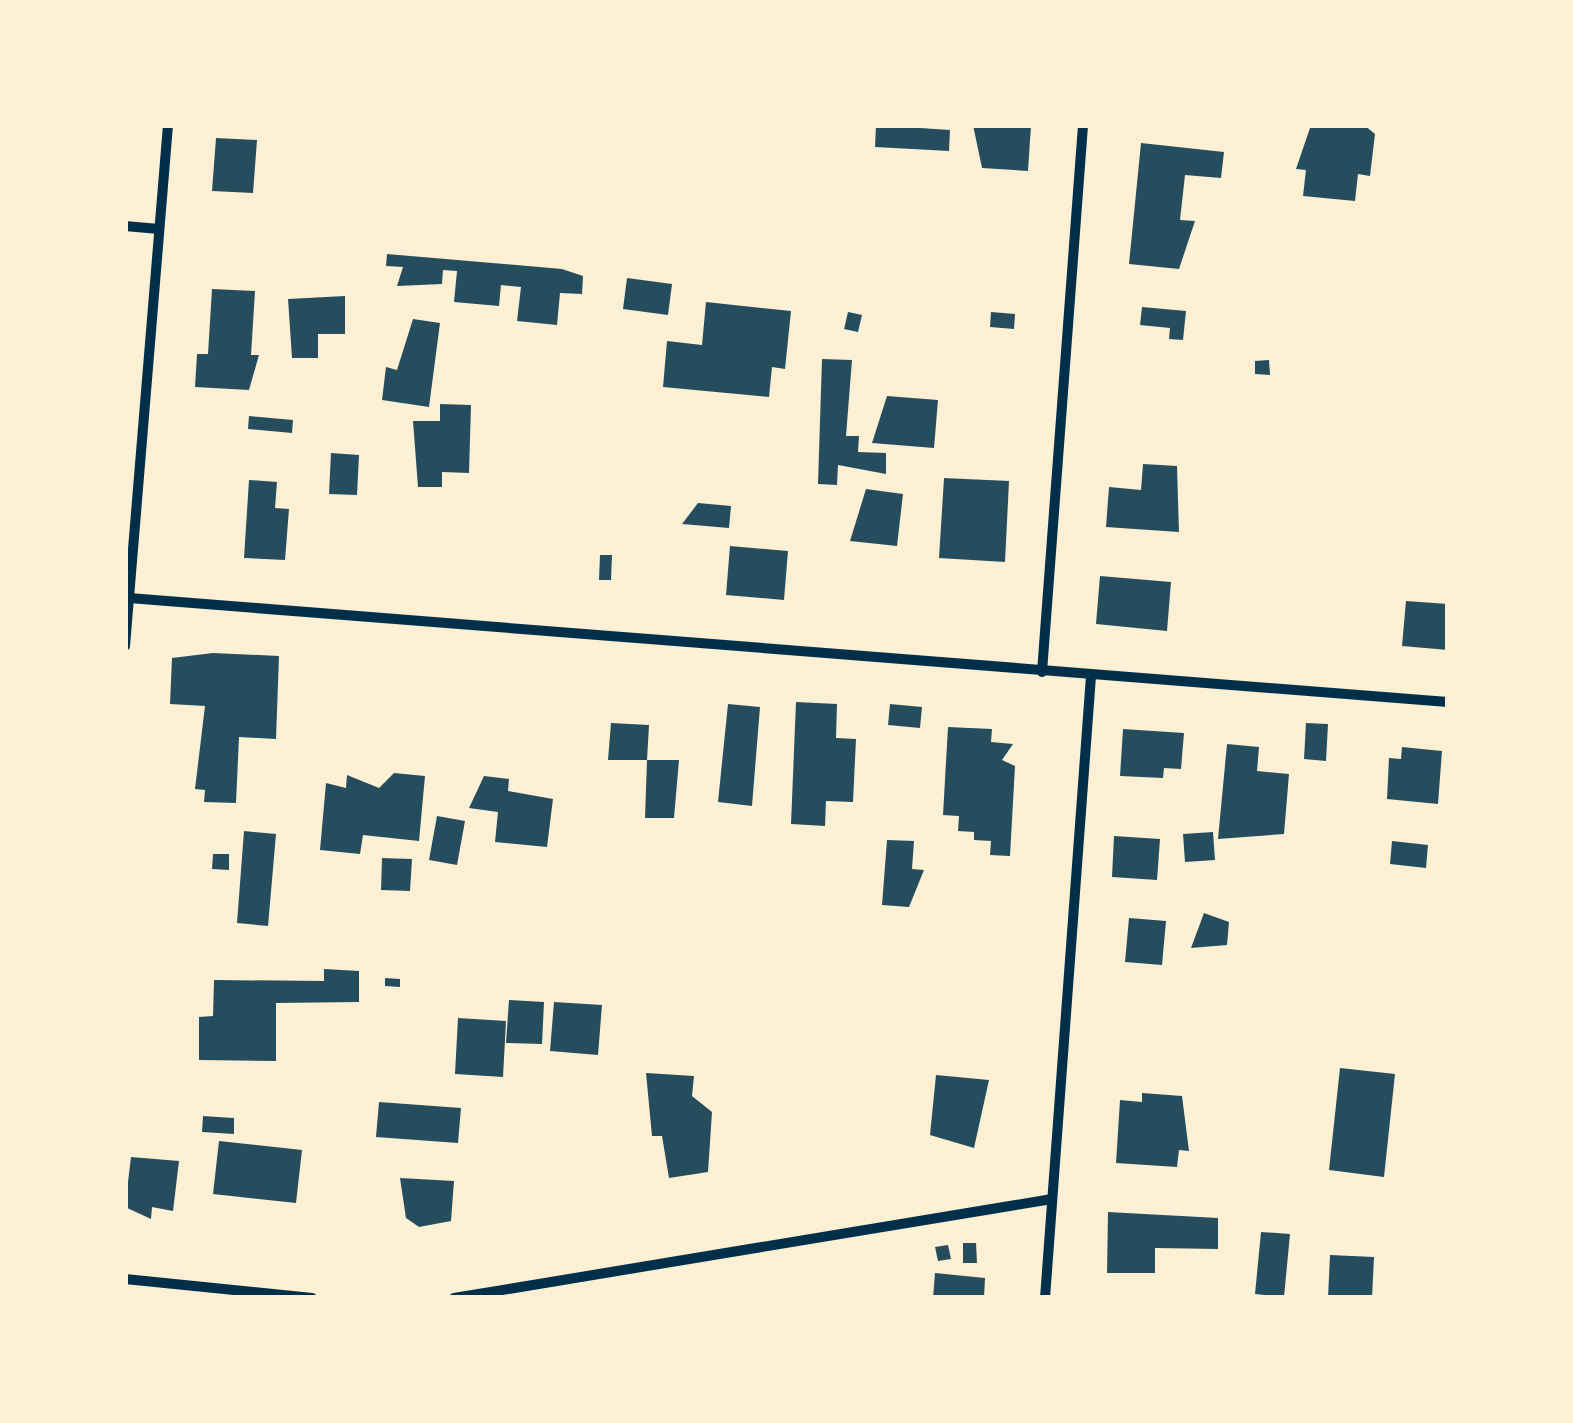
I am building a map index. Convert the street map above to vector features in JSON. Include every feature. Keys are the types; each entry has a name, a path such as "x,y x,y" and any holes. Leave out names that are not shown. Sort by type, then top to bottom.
{"street":[{"path":"125,646 168,125"},
{"path":"1042,672 1084,125"},
{"path":"125,226 159,229"},
{"path":"129,598 1448,702"},
{"path":"1044,1298 1092,676"},
{"path":"454,1298 1052,1199"},
{"path":"125,1278 312,1298"}],"building":[{"path":"876,125 950,130 949,151 875,147"},
{"path":"973,125 1031,125 1028,171 982,168"},
{"path":"1311,125 1364,125 1375,134 1370,176 1358,174 1355,201 1303,196 1306,170 1296,169"},
{"path":"216,138 257,140 253,193 212,191"},
{"path":"1141,143 1224,152 1221,178 1185,175 1180,220 1195,221 1179,269 1129,264"},
{"path":"387,254 562,269 583,276 582,294 560,293 557,325 517,321 521,287 501,285 499,306 454,302 457,271 443,270 442,284 397,286 403,267 386,266"},
{"path":"627,278 672,284 668,315 623,309"},
{"path":"212,289 255,291 251,355 259,355 249,390 195,387 197,354 208,354"},
{"path":"345,296 345,334 318,334 318,358 292,358 288,299"},
{"path":"706,302 791,311 785,369 772,367 769,397 663,387 667,341 702,345"},
{"path":"1142,307 1186,311 1183,340 1169,339 1170,328 1140,325"},
{"path":"848,312 862,315 858,332 844,329"},
{"path":"991,312 1015,314 1014,329 990,327"},
{"path":"413,319 440,323 429,407 382,400 386,367 397,370"},
{"path":"822,359 852,360 846,436 859,436 858,452 886,453 886,474 838,465 837,485 818,484"},
{"path":"1269,360 1270,375 1255,374 1255,361"},
{"path":"887,396 938,400 934,448 872,443"},
{"path":"440,404 471,405 469,473 442,472 442,487 418,487 413,421 440,421"},
{"path":"249,416 293,420 292,433 248,429"},
{"path":"331,453 359,455 357,495 329,494"},
{"path":"1143,464 1177,466 1179,532 1106,527 1109,487 1141,490"},
{"path":"944,478 1009,481 1005,562 939,558"},
{"path":"249,480 277,482 275,508 289,509 285,560 244,558"},
{"path":"866,489 903,494 897,546 850,541"},
{"path":"698,503 731,506 729,528 682,524"},
{"path":"730,546 788,551 784,600 726,595"},
{"path":"600,555 612,555 611,580 599,580"},
{"path":"1100,576 1171,582 1167,631 1096,624"},
{"path":"1406,601 1448,604 1448,650 1402,646"},
{"path":"213,653 279,656 276,739 239,737 236,803 204,802 205,790 195,789 205,706 170,704 172,658"},
{"path":"796,702 837,704 836,738 856,739 853,802 826,801 825,826 791,824"},
{"path":"728,704 760,707 752,806 718,802"},
{"path":"890,704 922,707 920,728 888,725"},
{"path":"611,723 649,725 647,760 608,760"},
{"path":"1306,723 1328,724 1326,761 1304,759"},
{"path":"948,727 992,729 991,742 1013,744 1002,760 1015,766 1010,856 990,855 991,841 974,840 974,832 958,831 959,816 943,815"},
{"path":"1123,729 1184,733 1181,769 1164,768 1163,778 1120,776"},
{"path":"1227,744 1259,747 1257,771 1289,774 1284,834 1218,839"},
{"path":"1402,747 1442,751 1438,804 1387,799 1389,758 1401,759"},
{"path":"647,760 679,760 674,818 645,818"},
{"path":"394,773 425,776 419,841 363,835 360,854 320,850 326,783 346,788 347,775 379,788"},
{"path":"484,776 509,779 508,791 553,799 547,847 495,842 498,812 469,808"},
{"path":"437,816 465,821 457,865 429,860"},
{"path":"244,831 276,834 268,926 237,923"},
{"path":"1213,832 1215,860 1185,862 1183,834"},
{"path":"1114,836 1160,839 1157,880 1112,877"},
{"path":"887,840 914,841 912,869 924,870 909,907 882,905"},
{"path":"1392,841 1428,845 1426,868 1390,864"},
{"path":"213,854 229,854 229,870 212,869"},
{"path":"382,858 412,859 410,891 381,890"},
{"path":"1204,913 1229,922 1227,945 1191,948"},
{"path":"1129,918 1166,921 1162,965 1125,962"},
{"path":"324,969 359,971 359,1002 276,1003 276,1061 199,1060 199,1017 213,1016 214,980 324,981"},
{"path":"385,978 400,979 400,987 385,986"},
{"path":"509,1000 544,1002 542,1044 506,1043"},
{"path":"554,1002 602,1005 598,1055 550,1051"},
{"path":"458,1018 506,1021 503,1077 455,1074"},
{"path":"1340,1068 1395,1074 1384,1177 1329,1170"},
{"path":"646,1073 694,1076 692,1096 712,1112 708,1172 669,1178 662,1136 652,1136"},
{"path":"936,1075 989,1080 974,1148 930,1135"},
{"path":"1142,1093 1182,1096 1189,1151 1179,1150 1177,1167 1116,1163 1120,1100 1142,1102"},
{"path":"379,1102 461,1108 458,1143 376,1137"},
{"path":"203,1116 234,1118 234,1134 202,1132"},
{"path":"219,1141 302,1150 296,1203 213,1194"},
{"path":"131,1157 179,1161 173,1211 152,1207 151,1219 125,1207"},
{"path":"400,1178 454,1181 451,1221 419,1227 406,1218"},
{"path":"1108,1212 1218,1218 1218,1249 1155,1248 1155,1273 1107,1273"},
{"path":"1261,1232 1290,1234 1284,1297 1255,1294"},
{"path":"963,1243 976,1243 977,1263 963,1263"},
{"path":"948,1245 951,1259 938,1261 935,1247"},
{"path":"1330,1255 1374,1257 1372,1298 1328,1298"},
{"path":"935,1273 985,1278 984,1298 933,1298"}]}
